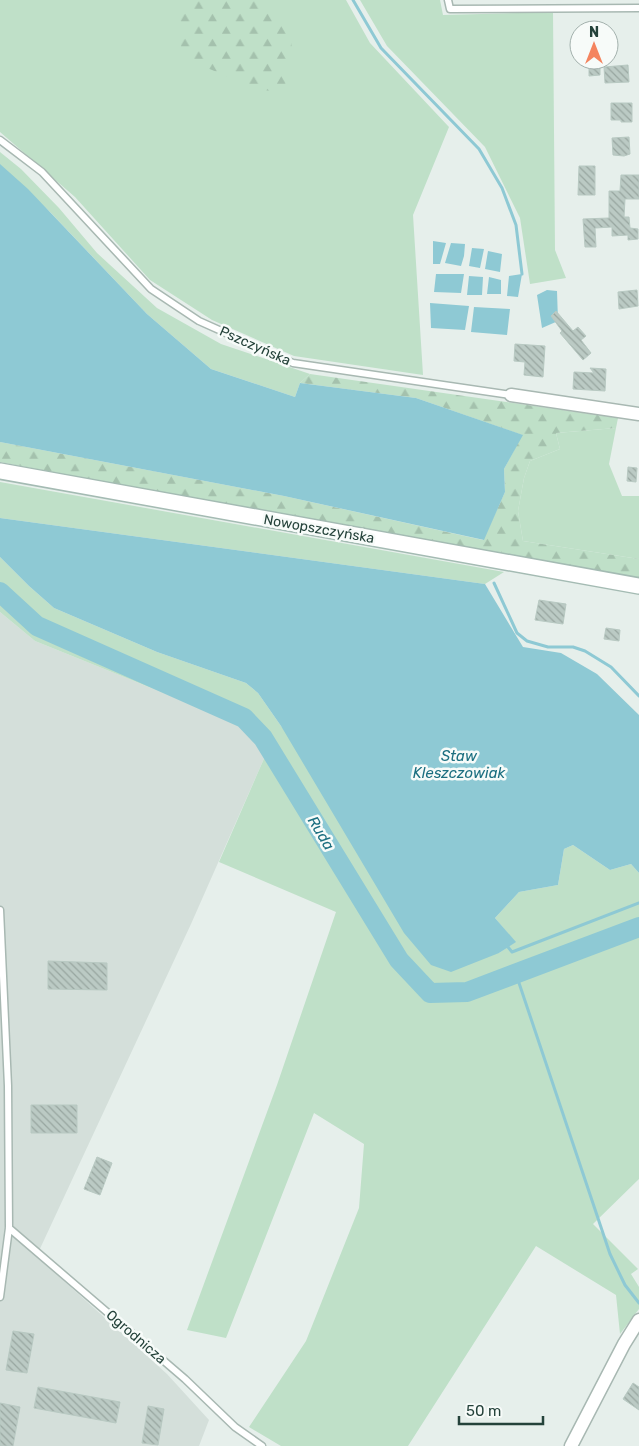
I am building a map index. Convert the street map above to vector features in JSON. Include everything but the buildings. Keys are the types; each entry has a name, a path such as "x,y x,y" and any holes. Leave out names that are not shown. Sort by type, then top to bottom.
{"main road":[{"name":"Nowopszczyńska","path":"0,471 639,586"}],"street":[{"name":"Pszczyńska","path":"511,395 639,414"},
{"path":"571,1446 624,1344 639,1320"}],"lane":[{"path":"448,0 450,9 639,8"},
{"name":"Pszczyńska","path":"0,140 42,172 151,289 199,321 293,364 511,395"},
{"path":"0,910 8,1086 9,1228 0,1297"},
{"name":"Ogrodnicza","path":"9,1228 177,1373 235,1427 262,1446"}],"shaded area":[{"path":"0,612 35,641 243,725 266,754 191,924 38,1253 33,1253 167,1374 209,1420 199,1446 0,1446"}],"green space":[{"path":"0,0 346,0 370,43 449,127 413,215 423,375 294,356 212,320 150,280 75,197 0,132"},
{"path":"180,0 270,0 294,30 284,94 255,88 181,57"},
{"path":"360,0 440,0 443,15 553,12 555,250 566,278 530,284 520,218 485,147 387,46"},
{"path":"0,152 21,169 59,208 97,253 157,308 221,344 310,374 300,383 295,397 211,369 147,314 51,213 0,165"},
{"path":"310,374 618,418 616,428 556,433 560,449 530,461 524,478 518,511 523,541 639,559 639,579 514,555 318,523 0,462 0,442 284,496 483,540 505,492 504,469 522,435 416,398 300,383"},
{"path":"616,428 609,464 622,496 639,496 639,559 523,541 518,511 524,478 530,461 560,449 556,433"},
{"path":"0,482 504,572 485,584 0,518"},
{"path":"0,557 54,608 157,652 246,683 258,693 281,726 499,953 515,942 495,918 519,892 558,885 564,849 573,845 610,870 631,864 639,873 639,1179 593,1224 638,1269 631,1274 639,1287 639,1309 620,1334 616,1295 536,1246 408,1446 281,1446 249,1427 306,1341 359,1208 364,1144 314,1113 226,1338 187,1330 277,1085 336,912 219,862 266,754 243,725 35,641 0,612"}],"water":[{"path":"0,164 28,189 147,314 211,369 295,397 300,383 416,398 523,435 504,469 505,492 484,540 284,496 0,442"},
{"path":"433,241 446,243 440,264 433,264"},
{"path":"451,243 465,244 461,266 445,263"},
{"path":"472,248 484,249 480,268 469,266"},
{"path":"488,251 502,254 500,272 485,269"},
{"path":"436,274 464,274 461,293 434,292"},
{"path":"522,274 518,297 507,296 509,276"},
{"path":"469,276 483,277 482,295 467,295"},
{"path":"489,277 501,280 501,294 487,294"},
{"path":"547,290 557,291 558,321 542,328 537,295"},
{"path":"430,303 469,306 465,330 431,328"},
{"path":"474,307 510,309 507,335 471,332"},
{"name":"Staw Kleszczowiak","path":"0,518 485,584 523,647 561,653 597,674 639,715 639,873 631,864 610,870 573,845 564,849 558,885 519,892 495,918 516,942 499,953 451,972 431,965 404,933 281,726 258,693 246,683 157,652 54,608 0,557"}],"waterway":[{"path":"353,0 381,48 479,149 502,188 516,225 522,274"},
{"path":"494,583 517,633 527,641 548,647 573,647 585,651 611,667 639,696"},
{"name":"Ruda","path":"0,592 37,626 244,718 263,738 399,960 430,993 467,992 639,927"},
{"path":"508,947 512,952 639,903"},
{"path":"516,974 610,1254 625,1285 639,1303"}]}
